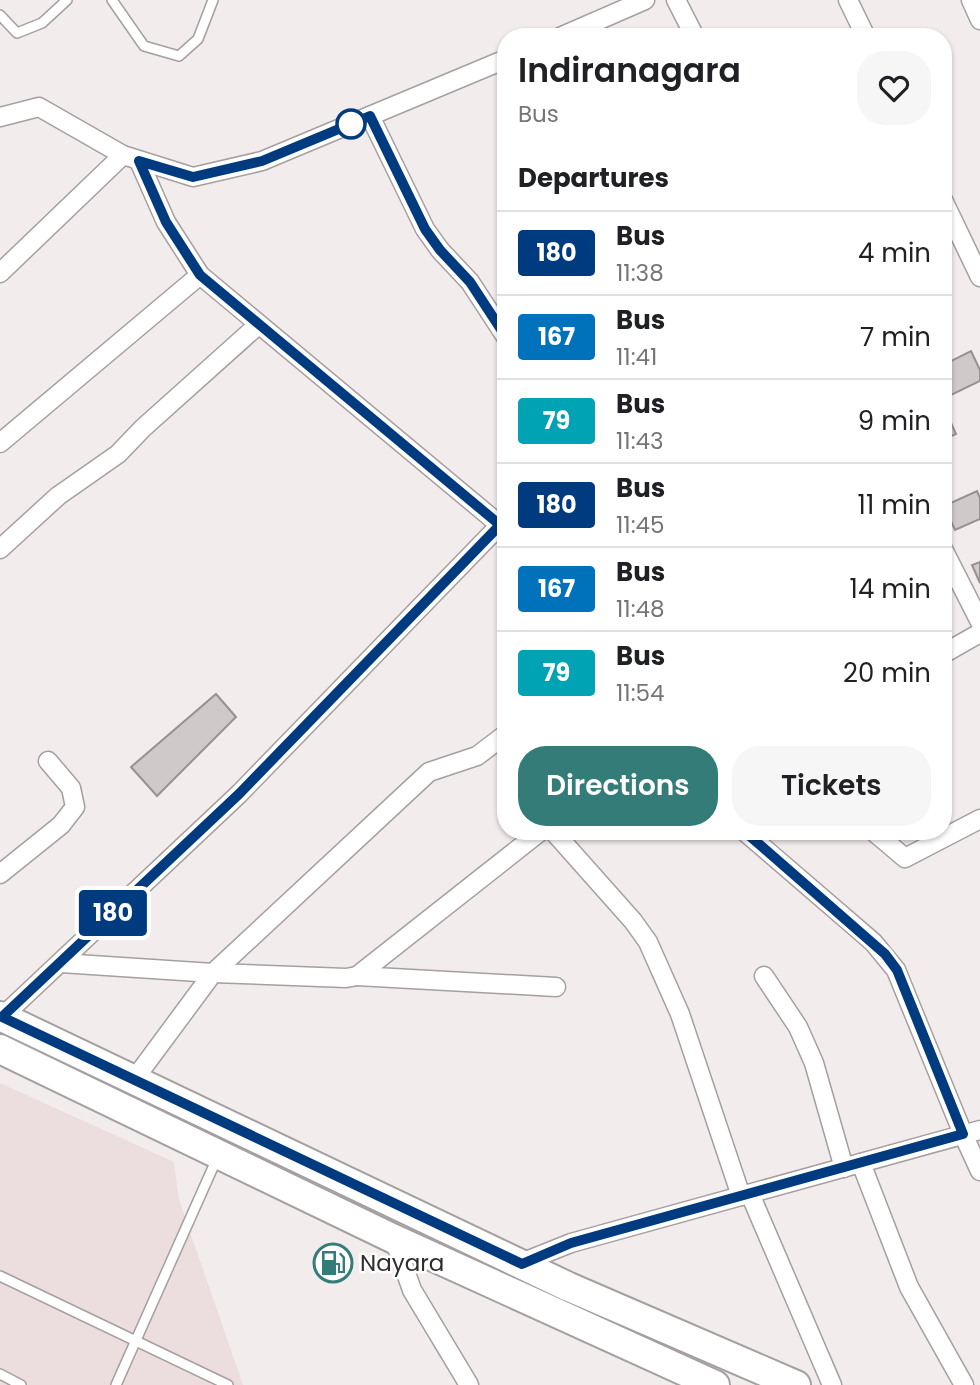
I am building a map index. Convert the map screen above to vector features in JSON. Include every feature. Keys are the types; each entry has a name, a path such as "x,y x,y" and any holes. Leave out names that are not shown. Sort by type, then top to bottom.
{"main road":[{"path":"1,1017 569,1287 796,1385"},
{"path":"0,1049 394,1239 715,1385"},
{"path":"277,1182 289,1154"},
{"path":"511,1293 522,1264"}],"street":[{"path":"580,28 645,0"},
{"path":"676,0 690,28"},
{"path":"848,0 862,28"},
{"path":"971,0 980,20"},
{"path":"0,117 39,107 131,158 193,177 262,161 497,63"},
{"path":"370,116 425,229 440,250 470,282 497,323"},
{"path":"0,274 131,158"},
{"path":"131,158 166,222 200,275 497,523"},
{"path":"952,219 980,277"},
{"path":"0,443 200,275"},
{"path":"0,550 58,496 118,454 143,428 258,325"},
{"path":"1,1017 239,794 497,534"},
{"path":"952,568 980,622"},
{"path":"952,649 980,633"},
{"path":"133,1080 213,973 429,772 477,756 497,741"},
{"path":"0,874 61,825 75,807 71,788 48,761"},
{"path":"952,834 980,819"},
{"path":"357,976 530,840"},
{"path":"561,840 633,921 648,942 680,1014 745,1195 832,1385"},
{"path":"754,840 885,954 897,970 972,1132 980,1171"},
{"path":"884,840 905,858 940,840"},
{"path":"61,963 213,973 346,978 357,976 556,987"},
{"path":"764,976 798,1027 853,1166 909,1287 964,1385"},
{"path":"522,1264 571,1243 972,1132"},
{"path":"394,1239 412,1290 469,1385"}],"lane":[{"path":"0,15 17,33 42,23 67,0"},
{"path":"112,0 144,47 179,56 198,39 213,0"},
{"path":"116,1385 219,1154"},
{"path":"0,1276 228,1385"},
{"path":"0,1374 21,1385"}],"shaded area":[{"path":"0,1083 174,1162 179,1200 243,1385 0,1385"}],"building":[{"path":"971,351 980,370 980,381 952,395 952,360"},
{"path":"977,491 980,498 980,519 955,530 952,523 952,502"},
{"path":"980,562 980,583 972,565"},
{"path":"216,694 236,717 157,796 131,767"}],"bus line":[{"name":"180","path":"497,323 470,282 440,250 425,229 370,116 262,161 193,177 139,161 166,222 200,275 497,523"},
{"name":"180","path":"497,528 239,794 2,1017 522,1264 571,1243 963,1134 897,970 873,942 754,840"}],"place":[{"name":"Nayara","path":"333,1263"}]}
